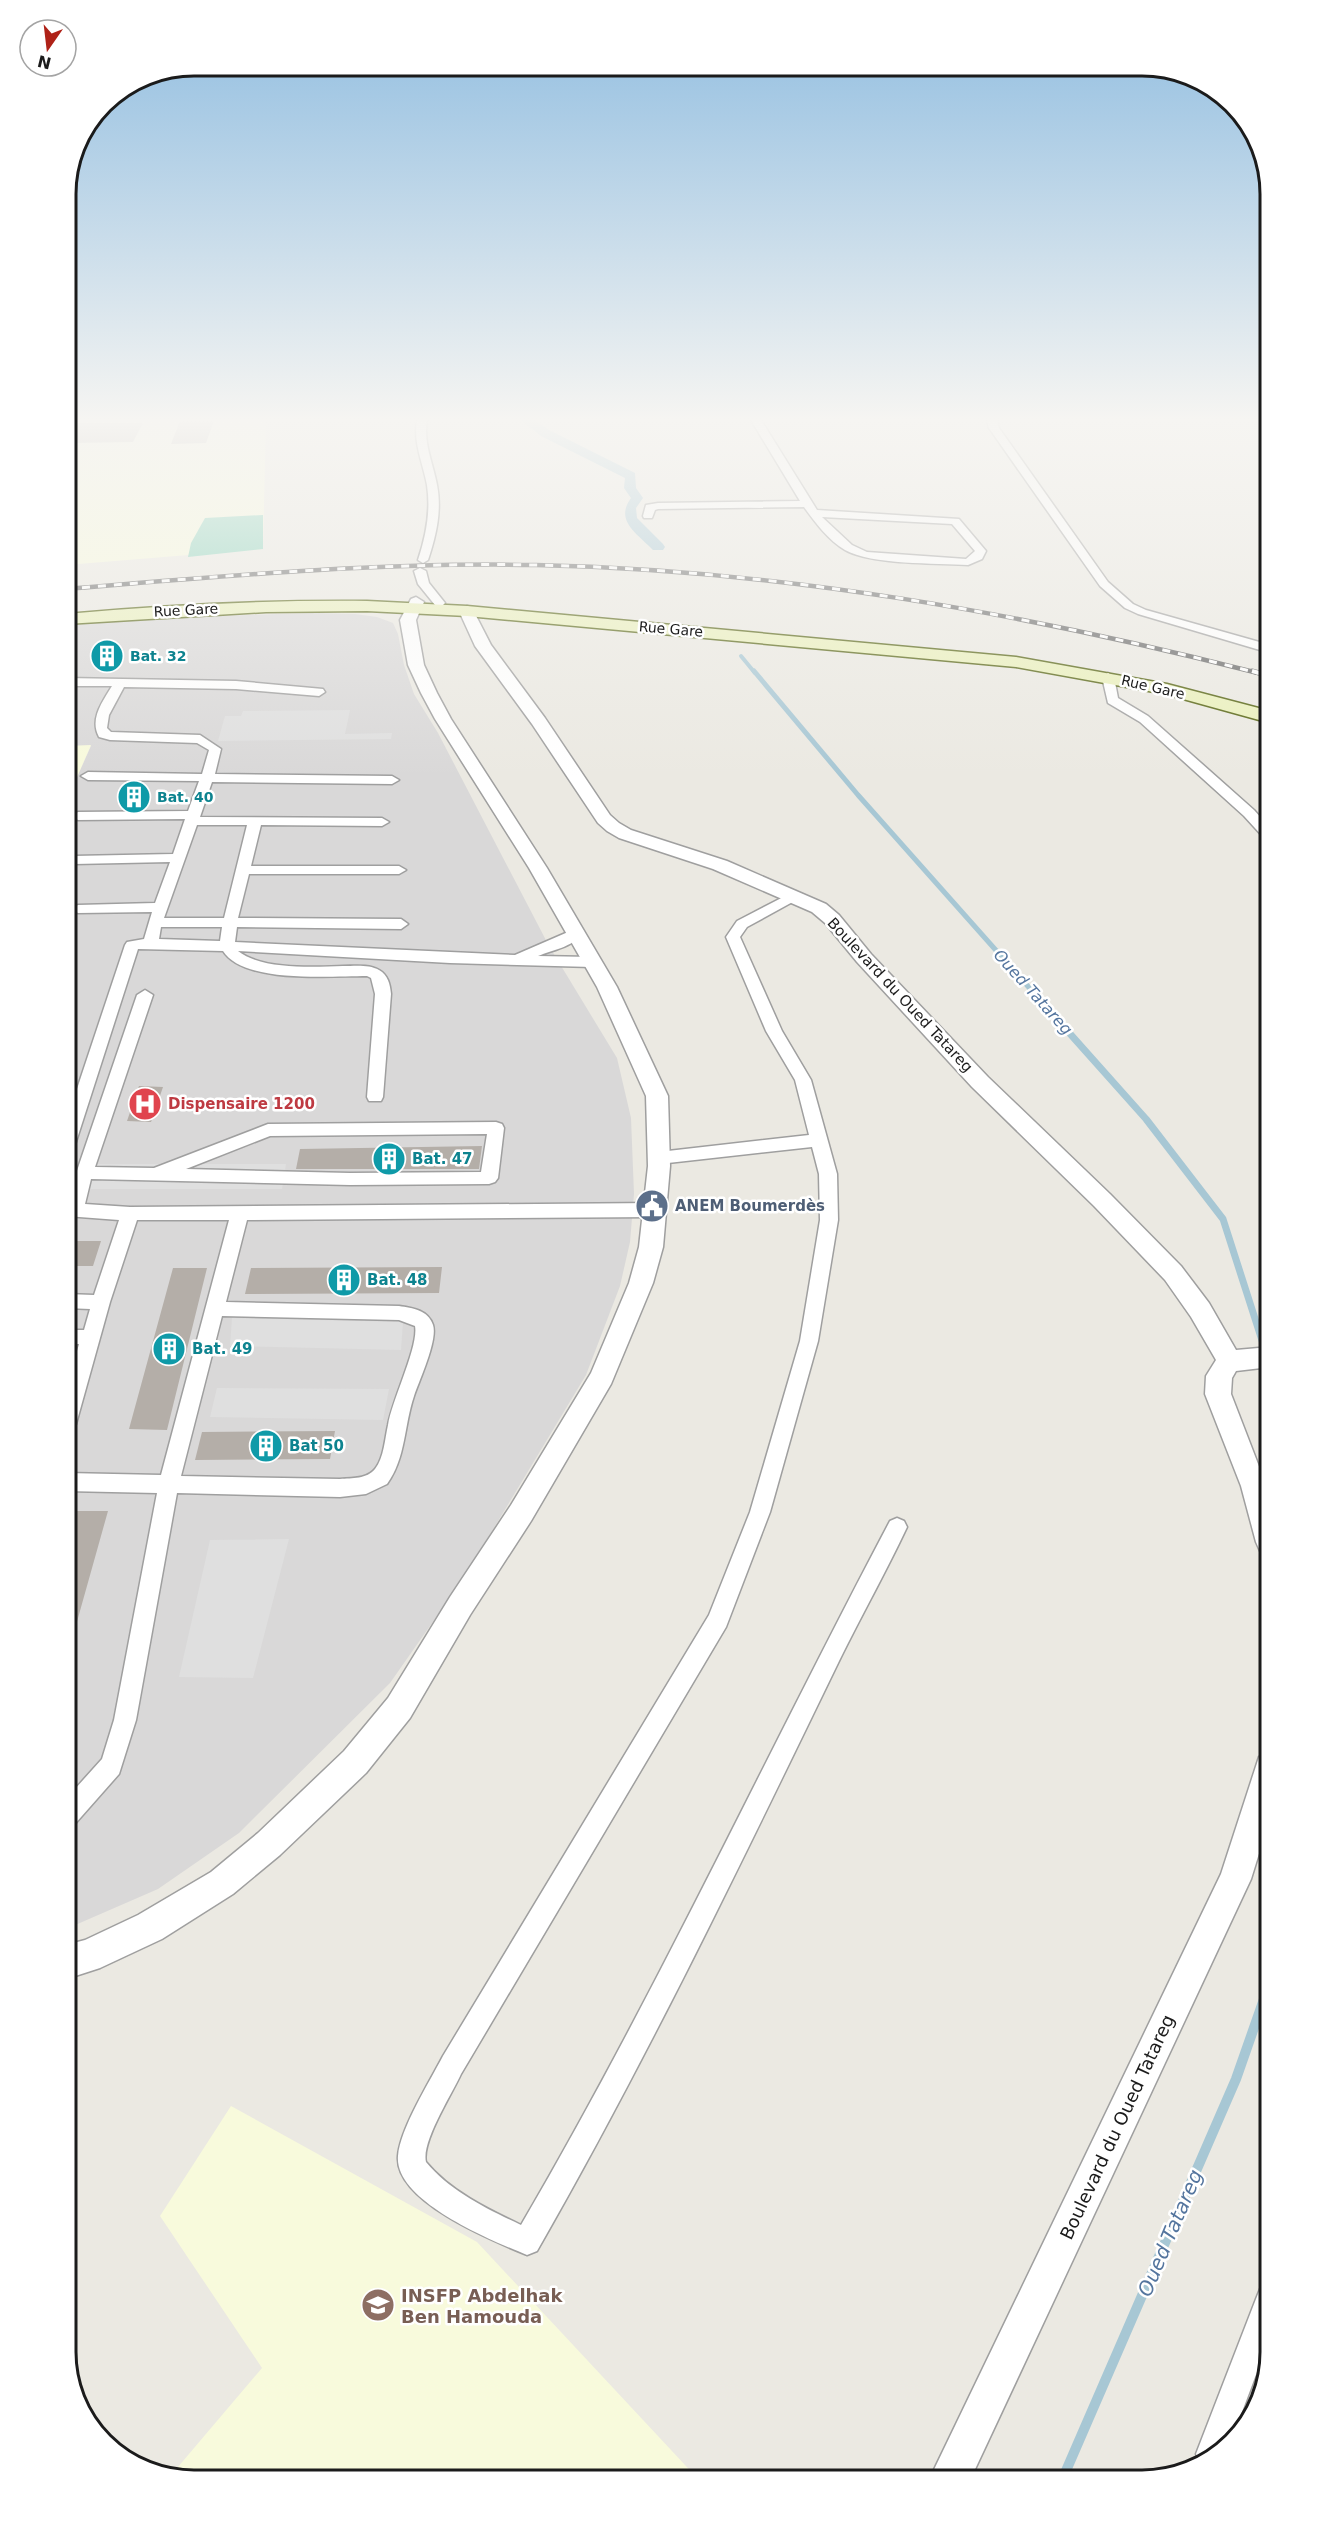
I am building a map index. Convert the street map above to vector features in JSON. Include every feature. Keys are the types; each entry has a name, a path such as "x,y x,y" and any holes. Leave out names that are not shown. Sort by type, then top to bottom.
{"main road":[{"name":"Rue Gare","path":"77,615 191,605 422,614 480,610 1016,657 1129,676 1260,709"},
{"name":"Rue Gare","path":"77,615 192,609 378,607 422,614"},
{"name":"Rue Gare","path":"480,610 1016,662 1167,689 1260,714"}],"street":[{"path":"76,1959 150,1927 222,1883 269,1844 355,1762 399,1708 460,1606 521,1513 602,1377 641,1282 651,1247 659,1158 657,1096 630,1034 592,962 538,868 443,719 416,665 424,584 421,565 430,539"},
{"path":"839,539 852,552 865,555 968,562 978,557 981,551 970,539"},
{"path":"1072,539 1104,584 1129,606 1142,612 1260,646"},
{"name":"Boulevard du Oued Tatareg","path":"480,610 483,646 539,722 604,819 625,834 720,865 819,908 980,1082 1102,1200 1173,1273 1200,1311 1229,1361"},
{"path":"1108,677 1112,700 1144,719 1260,825"},
{"path":"77,682 236,685 319,692"},
{"path":"121,682 100,721 99,729 103,734 200,740 215,750 208,779 155,922 151,943"},
{"path":"88,776 392,780"},
{"path":"78,816 193,818 255,822 382,822"},
{"path":"255,822 230,923 227,946 229,952 237,960 264,969 369,971 378,974 383,994 375,1096"},
{"path":"77,860 178,858"},
{"path":"243,870 399,870"},
{"path":"793,896 742,924 734,932 734,942 774,1031 803,1080 828,1174 829,1220 809,1341 756,1523 718,1620 452,2065 410,2159 413,2171 424,2184 501,2231 527,2241 588,2136 769,1785 832,1652 897,1527"},
{"path":"78,909 161,907"},
{"path":"155,922 401,924"},
{"path":"512,959 562,942 575,934"},
{"path":"77,1115 132,945 151,943 450,958 592,962"},
{"path":"77,1192 145,995"},
{"path":"84,1173 350,1179 489,1178 496,1128 268,1130 157,1174"},
{"path":"659,1158 819,1140"},
{"path":"77,1210 130,1214 656,1210"},
{"path":"76,1805 111,1766 125,1720 169,1483 240,1212"},
{"path":"76,1376 130,1214"},
{"path":"76,1301 101,1302"},
{"path":"76,1482 340,1488 366,1485 379,1478 386,1469 401,1406 418,1351 426,1335 425,1325 417,1316 399,1313 215,1309"},
{"path":"76,1337 91,1337"},
{"path":"1260,1358 1229,1361 1219,1376 1218,1394 1260,1507"},
{"name":"Boulevard du Oued Tatareg","path":"954,2470 1235,1879 1260,1800"},
{"path":"1215,2443 1260,2324"}],"shaded area":[{"path":"77,539 263,539 263,549 77,564"},
{"path":"312,613 355,614 377,617 393,623 414,694 438,733 549,946 617,1058 631,1118 634,1194 630,1242 620,1286 586,1375 465,1576 390,1683 239,1833 158,1889 76,1925 77,778 91,746 77,746 77,622"},
{"path":"350,710 345,734 392,733 391,739 218,741 225,716 241,716 243,711"},
{"path":"91,745 77,778 77,746"},
{"path":"96,1164 286,1164 282,1189 89,1189"},
{"path":"232,1318 403,1322 401,1350 230,1346"},
{"path":"217,1388 389,1389 383,1420 210,1417"},
{"path":"289,1539 253,1678 179,1677 210,1540"},
{"name":"INSFP Abdelhak Ben Hamouda","path":"231,2106 477,2242 689,2470 177,2468 262,2368 160,2216"}],"green space":[{"path":"193,539 263,539 263,549 188,557"}],"building":[{"name":"Dispensaire 1200","path":"139,1086 163,1087 151,1122 127,1121"},
{"name":"Bat. 47","path":"482,1146 479,1169 296,1169 300,1149"},
{"path":"77,1241 101,1241 93,1266 77,1266"},
{"name":"Bat. 48","path":"442,1267 439,1293 245,1294 251,1268"},
{"name":"Bat. 49","path":"173,1268 207,1268 167,1430 129,1429"},
{"name":"Bat 50","path":"335,1431 330,1459 195,1460 202,1432"},
{"path":"76,1511 108,1511 76,1624"}],"waterway":[{"name":"Oued Tatareg","path":"650,539 658,547"},
{"name":"Oued Tatareg","path":"741,656 755,673"},
{"name":"Oued Tatareg","path":"754,671 858,795 1033,992"},
{"name":"Oued Tatareg","path":"1031,990 1146,1119 1223,1219 1260,1334"},
{"name":"Oued Tatareg","path":"1066,2470 1236,2079 1260,2011"}],"railway":[{"path":"77,588 360,568 536,565 628,569 719,576 900,598 1080,632 1258,673"},
{"path":"1252,671 1260,673"}],"place":[{"name":"Bat. 32","path":"107,656"},
{"name":"Bat. 40","path":"134,797"},
{"name":"Dispensaire 1200","path":"145,1104"},
{"name":"Bat. 47","path":"389,1159"},
{"name":"ANEM Boumerdès","path":"652,1206"},
{"name":"Bat. 48","path":"344,1280"},
{"name":"Bat. 49","path":"169,1349"},
{"name":"Bat 50","path":"266,1446"},
{"name":"INSFP Abdelhak Ben Hamouda","path":"378,2305"}]}
